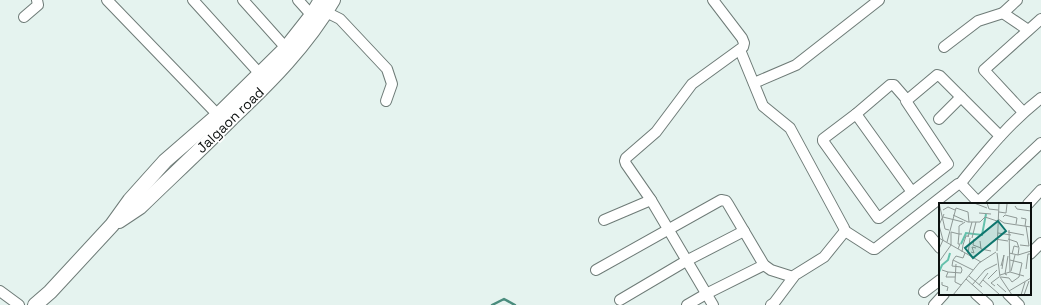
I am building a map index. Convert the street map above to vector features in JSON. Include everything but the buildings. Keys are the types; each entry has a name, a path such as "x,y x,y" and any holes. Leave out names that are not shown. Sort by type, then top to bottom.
{"highway":[{"name":"Jalgaon road","path":"112,225 140,207 268,83 294,56 322,10"},
{"name":"Jalgaon road","path":"35,305 50,292 112,225 130,200 165,161 218,115 322,10"}],"street":[{"path":"24,17 38,5 37,0"},
{"path":"107,0 218,115"},
{"path":"193,0 260,74"},
{"path":"243,0 286,48"},
{"path":"298,0 340,19 386,69 392,84 386,101"},
{"path":"713,0 742,38 744,43 740,50 692,84 656,132 626,158 625,161 651,200 667,230 713,305"},
{"path":"754,83 796,65 879,0"},
{"path":"944,47 978,21 1003,13 1017,0"},
{"path":"1003,13 1028,30"},
{"path":"1023,112 984,70 1041,19"},
{"path":"740,50 763,106 790,128 845,231 873,249 876,249 960,184 1000,136 1023,112 1041,98"},
{"path":"907,100 937,75 940,76 1000,136"},
{"path":"892,85 897,87 907,100 906,103 948,164 879,218 876,217 823,141 825,136 856,114 892,85"},
{"path":"939,119 961,97"},
{"path":"856,114 912,192"},
{"path":"960,184 978,203 1041,142"},
{"path":"1029,203 1041,190"},
{"path":"604,220 651,200"},
{"path":"596,270 721,200 726,201 728,204 764,265 771,270 793,277"},
{"path":"620,300 686,261 744,231"},
{"path":"770,305 774,303 797,273 824,258 845,231"},
{"path":"930,236 939,247"},
{"path":"1031,253 1041,243"},
{"path":"687,305 764,265"},
{"path":"924,292 939,281"},
{"path":"0,291 19,305"},
{"path":"934,305 943,295"},
{"path":"977,295 988,305"},
{"path":"1009,295 1019,305"}],"waterway":[{"path":"492,305 504,299 515,305"}]}
